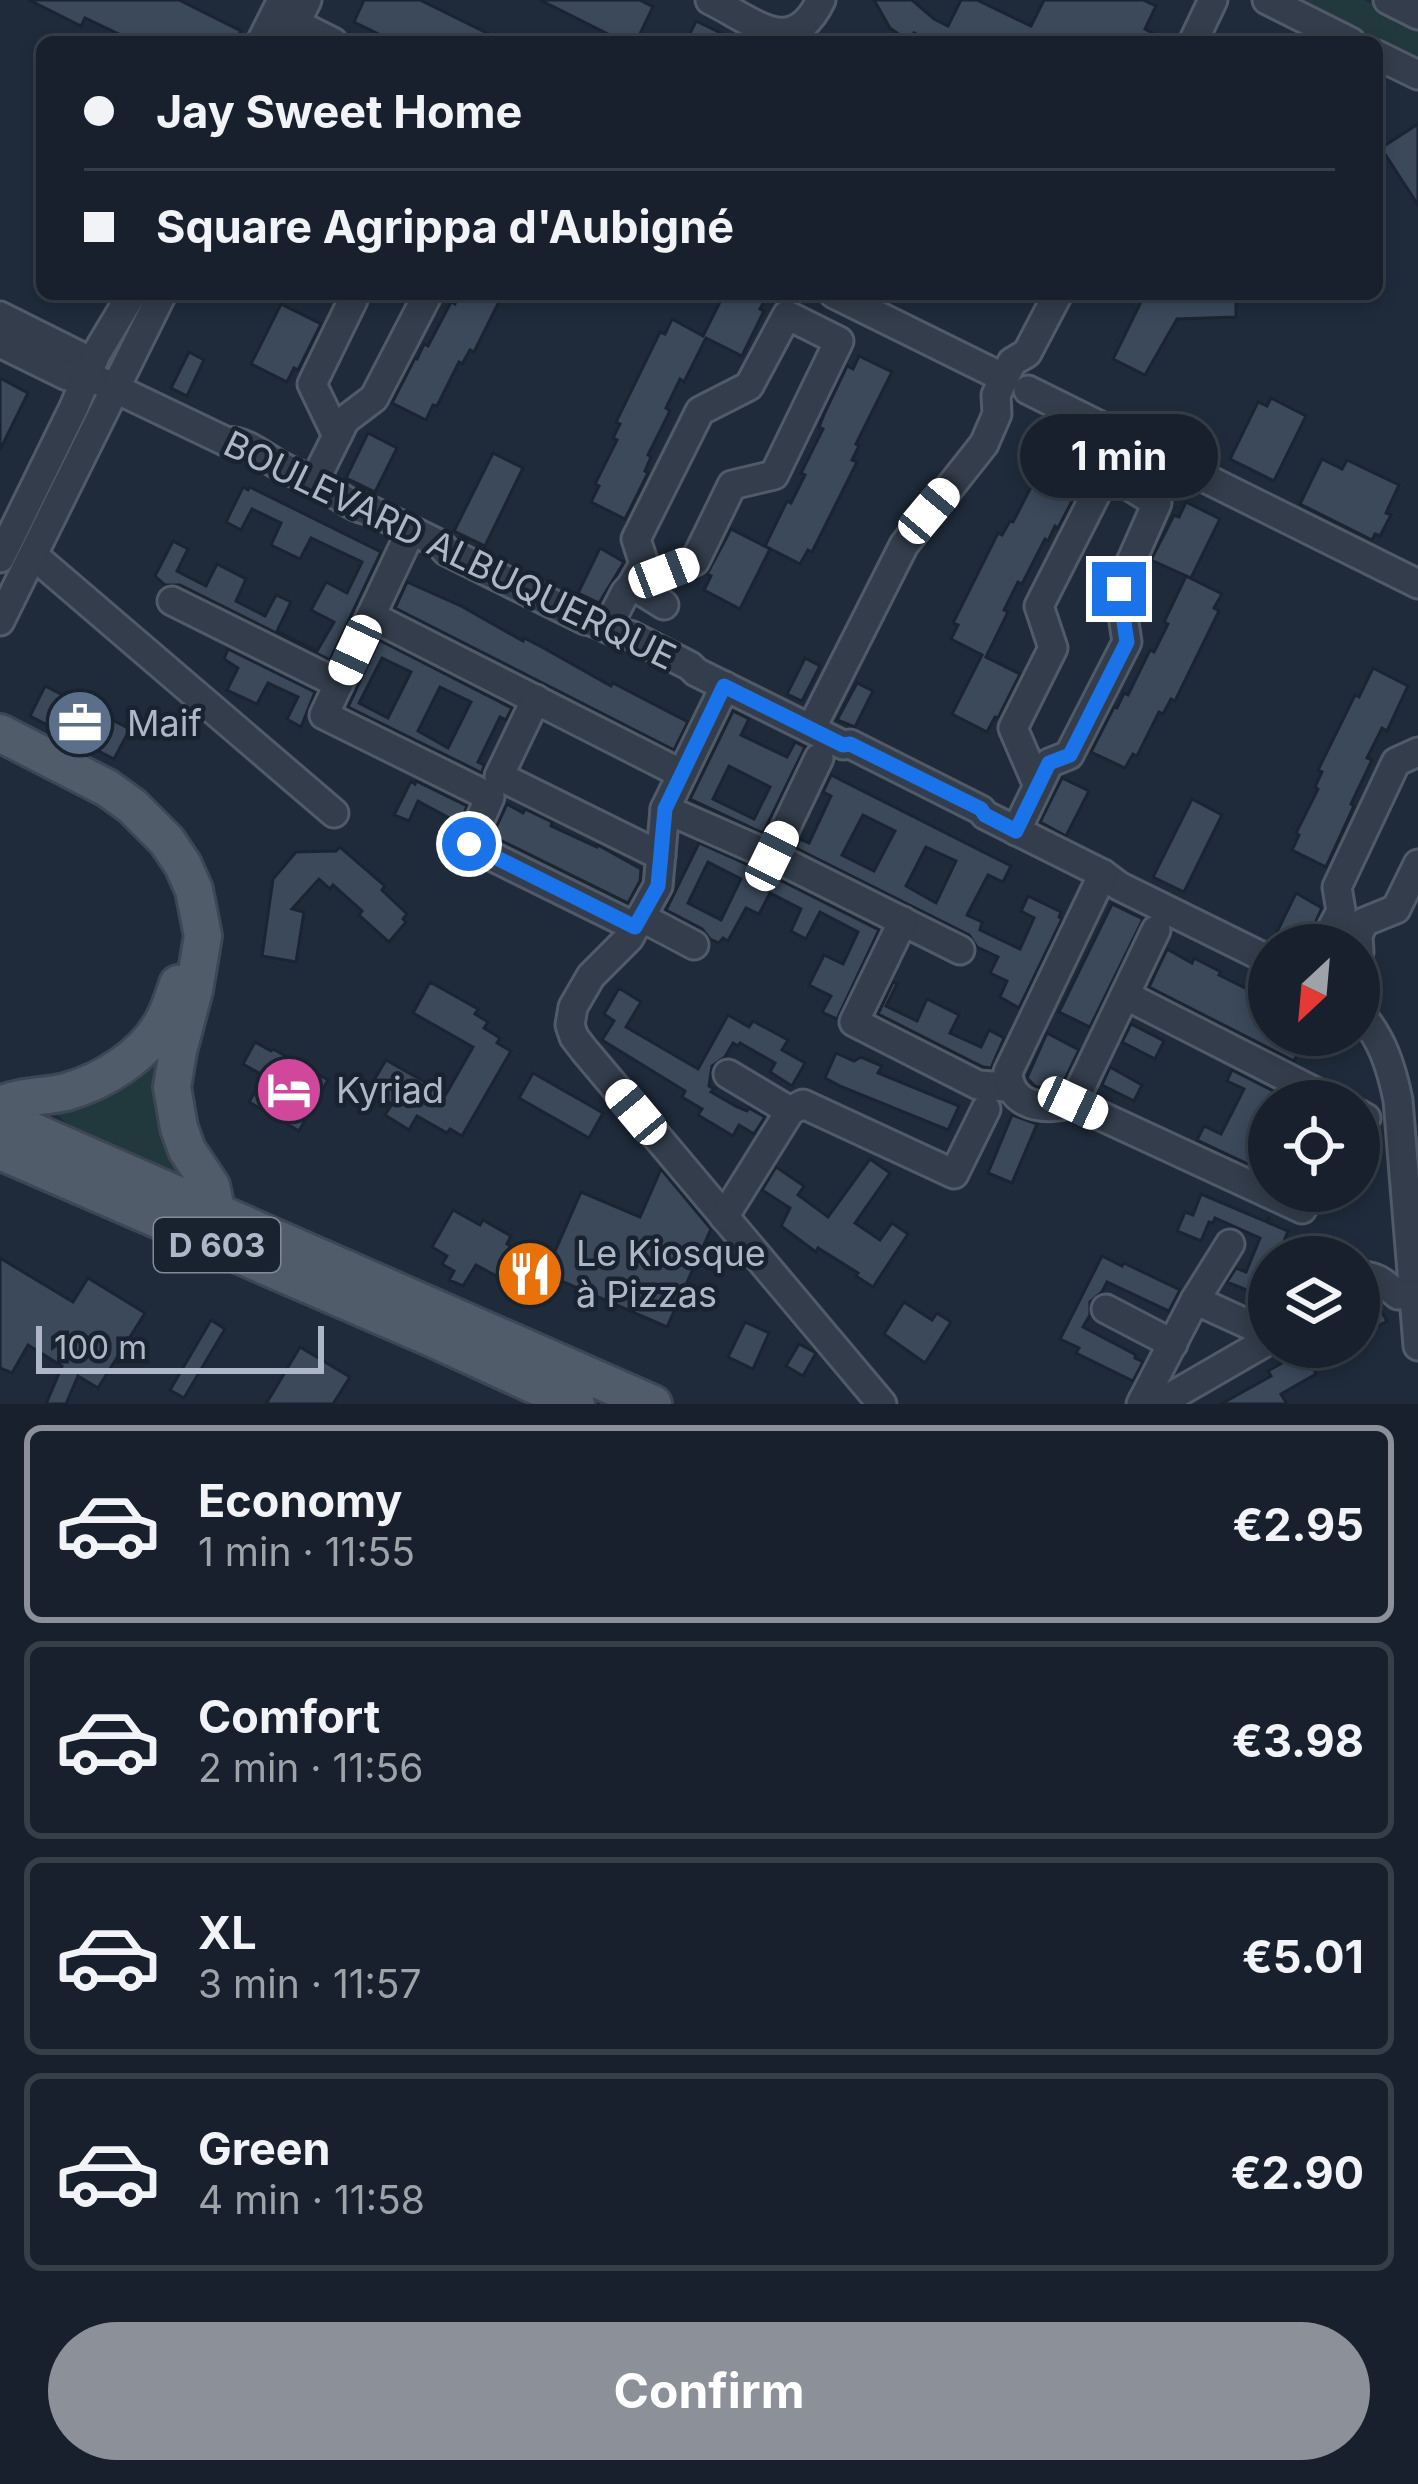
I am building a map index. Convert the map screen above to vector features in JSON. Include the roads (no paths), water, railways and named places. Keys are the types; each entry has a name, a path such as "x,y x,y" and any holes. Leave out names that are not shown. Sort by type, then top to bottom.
{"main road":[{"path":"0,733 132,806 167,841 194,890 202,937 172,1087 179,1128 187,1150 211,1186 217,1214"},
{"path":"0,754 116,818 148,847 172,884 183,922 179,982 163,1022 137,1054 115,1072 70,1090 0,1105"},
{"name":"D 603","path":"0,1117 653,1404"},
{"name":"D 603","path":"8,1161 434,1339 575,1404"}],"street":[{"path":"710,0 776,33 800,30 821,0"},
{"path":"1196,36 1214,0"},
{"path":"1267,0 1339,36"},
{"path":"1388,0 1418,15"},
{"path":"261,36 265,3"},
{"path":"1383,58 1418,75"},
{"path":"0,557 97,354 128,300"},
{"path":"0,621 159,300"},
{"path":"337,436 312,384 353,300"},
{"path":"314,482 345,420 374,398 425,300"},
{"path":"846,300 998,375"},
{"path":"811,729 904,545 984,444 998,414 996,395 1004,378 1012,362 1028,352 1055,300"},
{"path":"608,628 644,563 636,539 700,411 749,386 788,315 839,341 774,475 732,485 695,561 632,585"},
{"path":"0,316 78,355 87,375"},
{"path":"0,343 68,376 87,375"},
{"path":"0,359 46,382 60,400 66,424"},
{"name":"BOULEVARD ALBUQUERQUE","path":"87,375 225,441 264,454 365,511 585,620 630,635 724,686 981,809 1119,886 1248,950"},
{"path":"1028,390 1418,584"},
{"path":"1016,831 1038,786 1049,763 1070,755 1127,642 1119,589 1157,503 1107,472 1040,606 1053,648 1013,728 1038,786"},
{"path":"411,530 324,715 490,797 469,844 694,945"},
{"path":"33,555 334,812"},
{"path":"632,585 664,605"},
{"path":"172,601 339,684"},
{"path":"371,616 682,774"},
{"path":"724,686 665,809 658,886 629,938 581,991 571,1025 584,1050 882,1404"},
{"path":"536,700 499,776 661,856"},
{"path":"1334,924 1341,910 1336,887 1396,763 1418,752"},
{"path":"772,856 819,758"},
{"path":"665,809 772,856 960,950"},
{"path":"1363,924 1396,909 1418,864"},
{"path":"1103,874 1008,1072 1009,1087 1018,1098 1044,1109 1073,1103 1248,1184"},
{"path":"903,921 854,1022 978,1085 1009,1087"},
{"path":"1073,1103 1156,930"},
{"path":"1125,995 1292,1080"},
{"path":"1380,1042 1405,1064 1398,1100 1418,1346"},
{"path":"728,1074 790,1111"},
{"path":"724,1217 790,1111 803,1104 954,1174 986,1109"},
{"path":"1230,1244 1142,1402 1160,1403 1248,1352"},
{"path":"1380,1281 1398,1295 1414,1294"},
{"path":"1195,1300 1248,1322"},
{"path":"1106,1309 1173,1344"}],"place":[{"name":"Maif","path":"80,723"},
{"name":"Kyriad","path":"289,1090"},
{"name":"Le Kiosque à Pizzas","path":"530,1274"}]}
